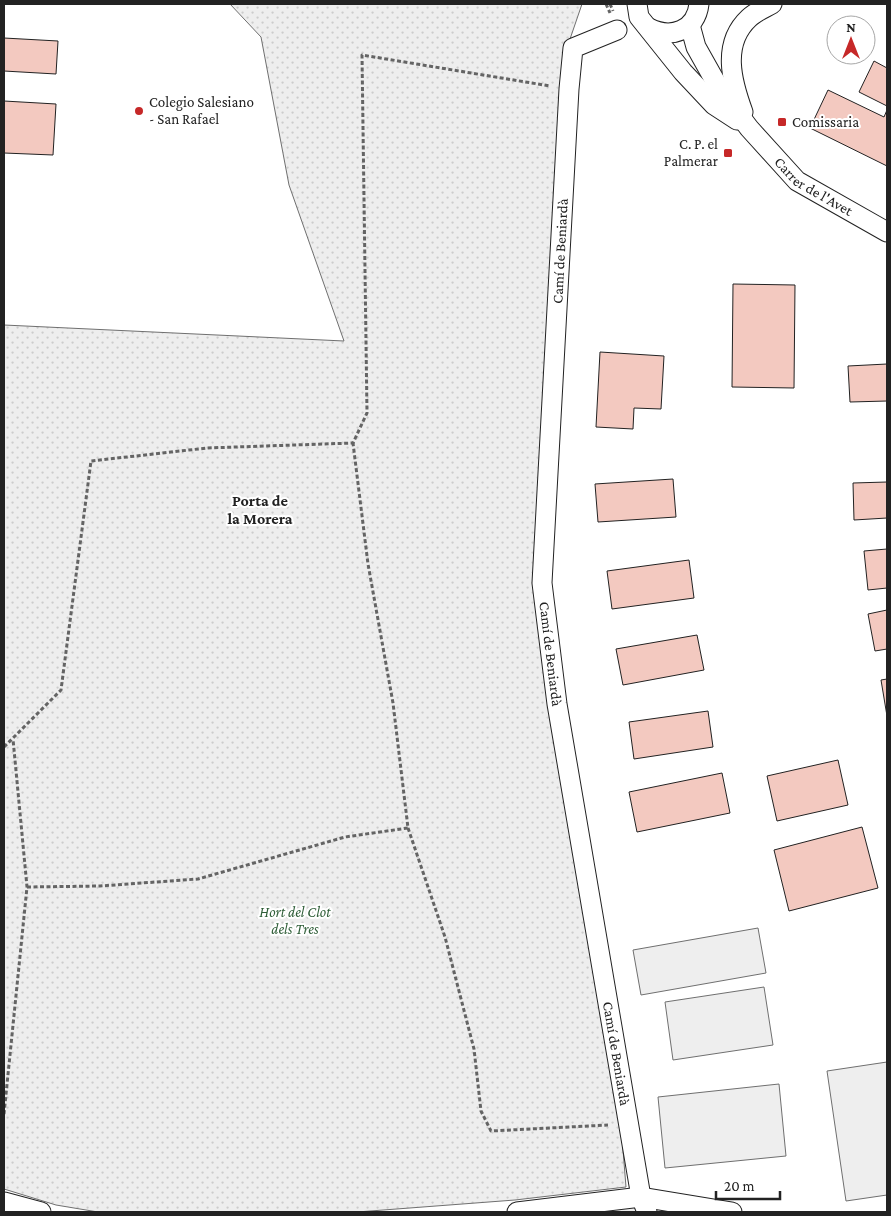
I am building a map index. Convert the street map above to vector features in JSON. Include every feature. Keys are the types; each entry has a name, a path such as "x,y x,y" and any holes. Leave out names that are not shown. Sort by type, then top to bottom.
{"street":[{"name":"Carrer de l'Avet","path":"637,4 639,16 683,72 714,105 749,128"},
{"path":"749,128 731,70 734,38 749,18 772,4"},
{"name":"Carrer de l'Avet","path":"698,12 696,47 719,88 749,128 797,181 887,232"},
{"path":"649,28 659,33 670,34 681,31 698,12"},
{"name":"Camí de Beniardà","path":"617,30 573,48 569,89 542,583 557,704 644,1204"},
{"path":"4,1202 41,1212"},
{"path":"517,1212 644,1204 732,1212"}],"path":[{"path":"569,89 362,55 367,413 353,443 368,564 392,703 408,828 445,936 474,1049 481,1111 491,1131 629,1124"},
{"path":"4,747 61,690 91,461 207,448 353,443"},
{"path":"4,1114 27,887 12,738"},
{"path":"27,887 100,886 198,879 345,837 408,828"}],"green space":[{"name":"Hort del Clot dels Tres","path":"230,4 582,4 569,42 533,582 618,1088 626,1187 515,1200 357,1212 98,1212 56,1205 4,1189 4,325 344,341 289,185 261,37"},
{"path":"758,928 766,973 641,995 633,950"},
{"path":"764,987 773,1045 673,1060 665,1002"},
{"path":"887,1062 887,1195 846,1201 827,1071"},
{"path":"779,1084 786,1156 665,1168 658,1097"},
{"path":"651,1203 705,1212 579,1212"}],"building":[{"path":"4,38 58,41 56,74 4,71"},
{"path":"876,62 887,68 887,106 859,92 872,65 876,65"},
{"path":"828,90 884,117 887,110 887,166 810,128"},
{"path":"4,101 56,104 53,155 4,153"},
{"path":"733,284 795,285 794,388 732,387"},
{"path":"600,352 664,356 661,409 634,408 633,429 596,427"},
{"path":"887,364 887,401 850,402 848,366"},
{"path":"673,479 676,517 598,522 595,484"},
{"path":"887,482 887,518 854,520 853,483"},
{"path":"887,549 887,588 868,590 864,551"},
{"path":"689,560 694,598 612,609 607,571"},
{"path":"887,610 887,649 875,651 868,614"},
{"path":"697,635 704,670 623,685 616,649"},
{"path":"887,679 887,716 881,680"},
{"path":"708,711 713,747 634,759 629,722"},
{"path":"838,760 848,805 777,821 767,776"},
{"path":"722,773 730,813 637,832 629,792"},
{"path":"862,827 878,888 789,911 774,850"}],"place":[{"name":"Colegio Salesiano - San Rafael","path":"139,111"},
{"name":"Comissaria","path":"782,122"},
{"name":"C. P. el Palmerar","path":"728,153"}],"district":[{"name":"Porta de la Morera","path":"260,509"}]}
